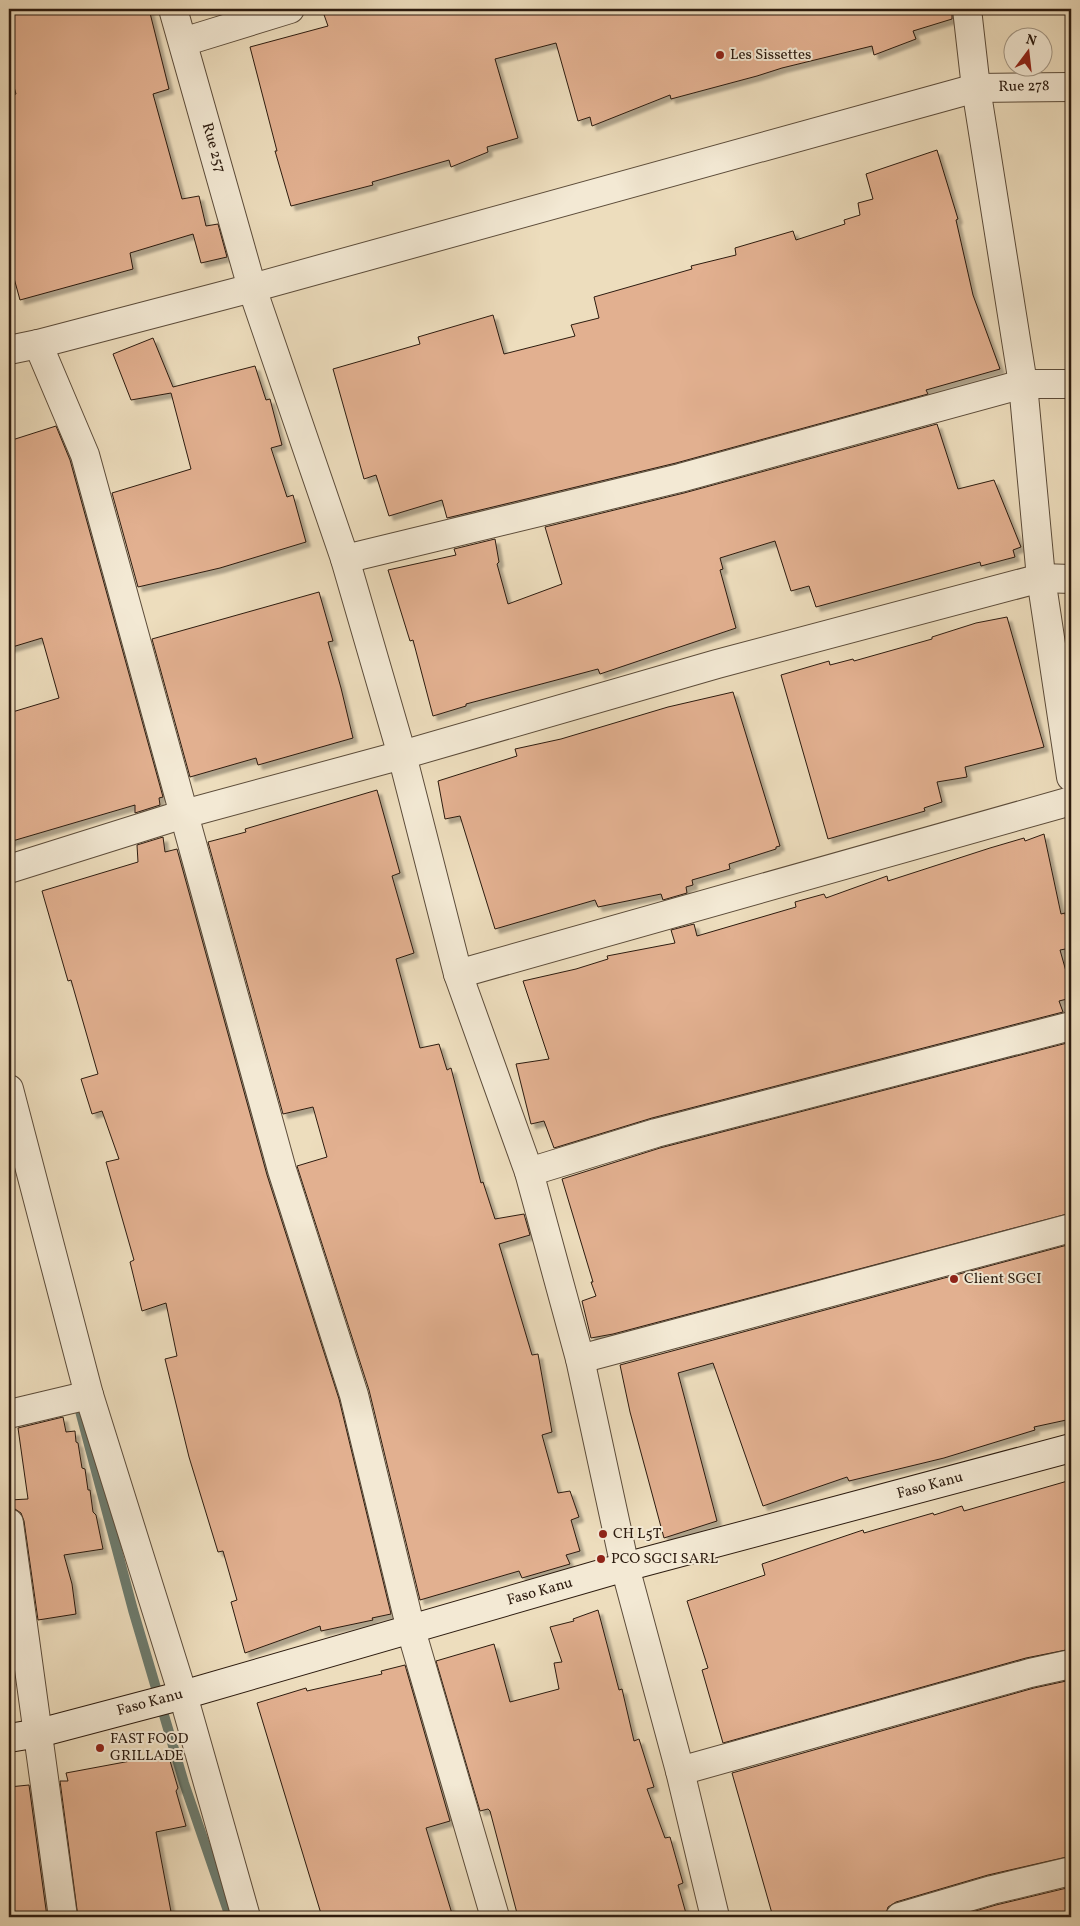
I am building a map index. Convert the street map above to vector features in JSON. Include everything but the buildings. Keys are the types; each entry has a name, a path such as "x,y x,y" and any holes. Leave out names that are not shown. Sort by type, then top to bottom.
{"street":[{"name":"Rue 257","path":"173,9 252,288 345,559 402,756 458,974 529,1172 580,1359 625,1568 680,1770 715,1917"},
{"path":"183,42 290,9"},
{"path":"967,9 976,88 1023,384 1041,578 1071,777"},
{"name":"Rue 278","path":"9,350 252,288 976,88 1071,86"},
{"path":"38,344 86,455 282,1170 354,1395 411,1630 496,1917"},
{"path":"345,559 680,478 1023,384 1071,384"},
{"path":"9,868 184,814 402,756 718,664 1041,578 1071,579"},
{"path":"458,974 1071,801"},
{"path":"529,1172 656,1133 1071,1026"},
{"path":"9,1089 89,1394 183,1695 246,1917"},
{"path":"580,1359 1071,1228"},
{"path":"9,1414 89,1394"},
{"name":"Faso Kanu","path":"9,1738 39,1733 183,1695 625,1568 1071,1448"},
{"path":"9,1522 63,1917"},
{"path":"680,1770 1030,1673 1071,1664"},
{"path":"900,1917 992,1890 1071,1871"}],"waterway":[{"path":"80,1411 133,1610 184,1783 230,1917"}],"place":[{"name":"Les Sissettes","path":"720,55"},
{"name":"Client SGCI","path":"954,1279"},
{"name":"CH L5T","path":"603,1534"},
{"name":"PCO SGCI SARL","path":"601,1559"},
{"name":"FAST FOOD GRILLADE","path":"100,1748"}]}
